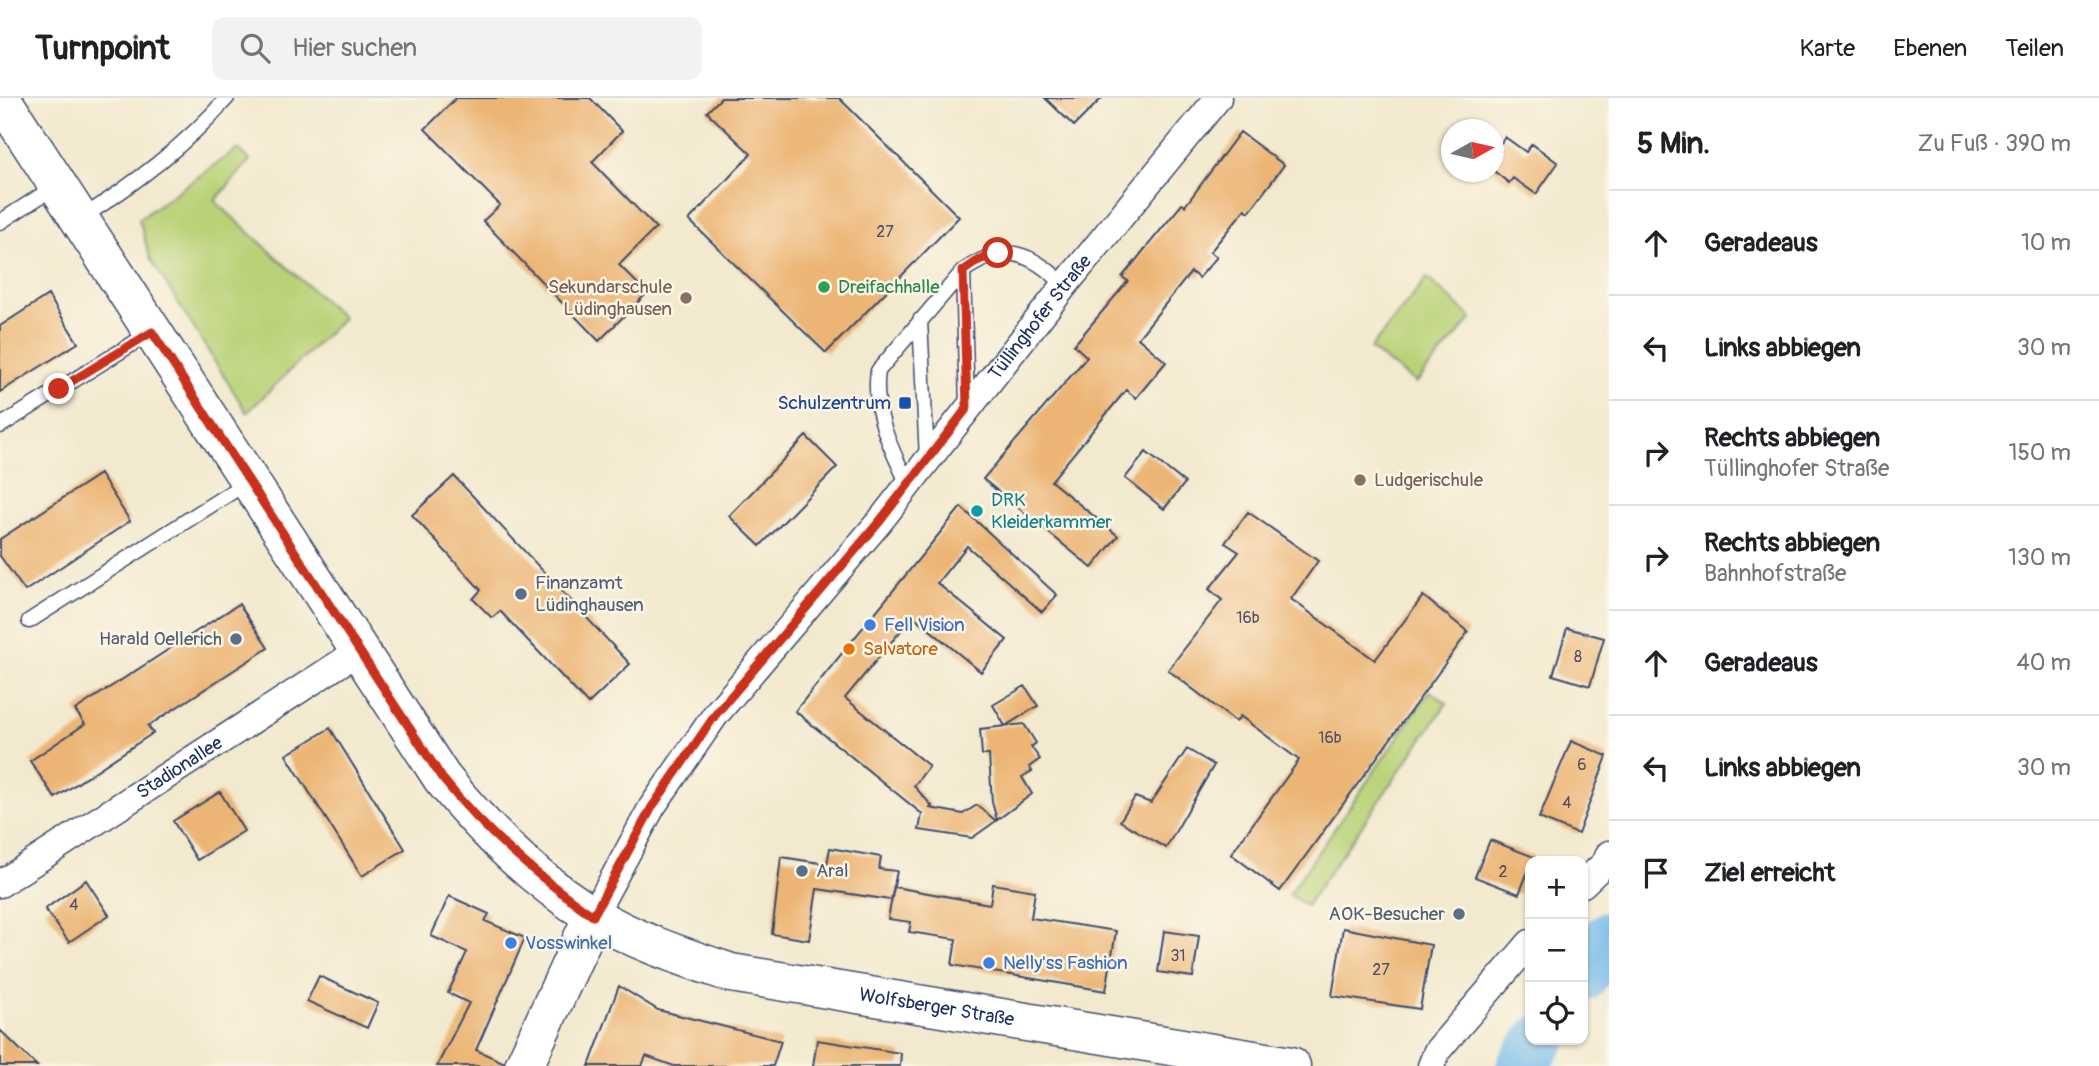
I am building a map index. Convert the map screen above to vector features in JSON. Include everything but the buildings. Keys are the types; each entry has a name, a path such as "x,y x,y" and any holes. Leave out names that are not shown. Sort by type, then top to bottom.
{"main road":[{"name":"Wolfsberger Straße","path":"1,98 442,778 471,813 536,875 593,916 659,947 731,973 1250,1063 1291,1066"},
{"name":"Tüllinghofer Straße","path":"524,1066 593,916"}],"street":[{"name":"Tüllinghofer Straße","path":"593,916 652,807 716,714 927,461 1065,285 1218,98"},
{"name":"Stadionallee","path":"0,884 359,651"},
{"path":"1588,879 1606,862 1609,854"},
{"path":"1431,1066 1437,1051 1525,949"}],"lane":[{"path":"78,220 121,192 198,132 227,98"},
{"path":"0,222 56,186"},
{"path":"908,484 884,430 875,390 878,371 963,271 979,260 998,253 1019,253 1038,261 1065,285"},
{"path":"963,271 967,408"},
{"path":"920,320 927,461"},
{"path":"0,426 152,332"},
{"path":"29,621 250,481"}],"green space":[{"path":"237,149 250,160 215,201 343,318 247,413 150,258 139,219"},
{"path":"1427,278 1472,318 1416,383 1370,349"},
{"path":"1430,691 1447,703 1306,906 1289,894"}],"waterway":[{"path":"1588,968 1609,937"},
{"path":"1522,1066 1537,1045"}],"place":[{"name":"Dreifachhalle","path":"824,287"},
{"name":"Sekundarschule Lüdinghausen","path":"686,298"},
{"name":"Schulzentrum","path":"905,403"},
{"name":"Ludgerischule","path":"1360,480"},
{"name":"DRK Kleiderkammer","path":"977,511"},
{"name":"Finanzamt Lüdinghausen","path":"521,594"},
{"name":"Fell Vision","path":"870,625"},
{"name":"Harald Oellerich","path":"236,639"},
{"name":"Salvatore","path":"849,649"},
{"name":"Aral","path":"802,871"},
{"name":"AOK-Besucher","path":"1459,914"},
{"name":"Vosswinkel","path":"511,943"},
{"name":"Nelly'ss Fashion","path":"989,963"}],"route":[{"path":"59,389 152,332 442,778 499,842 536,875 593,916 652,807 716,714 880,521 967,408 963,271 979,260 998,253"}]}
